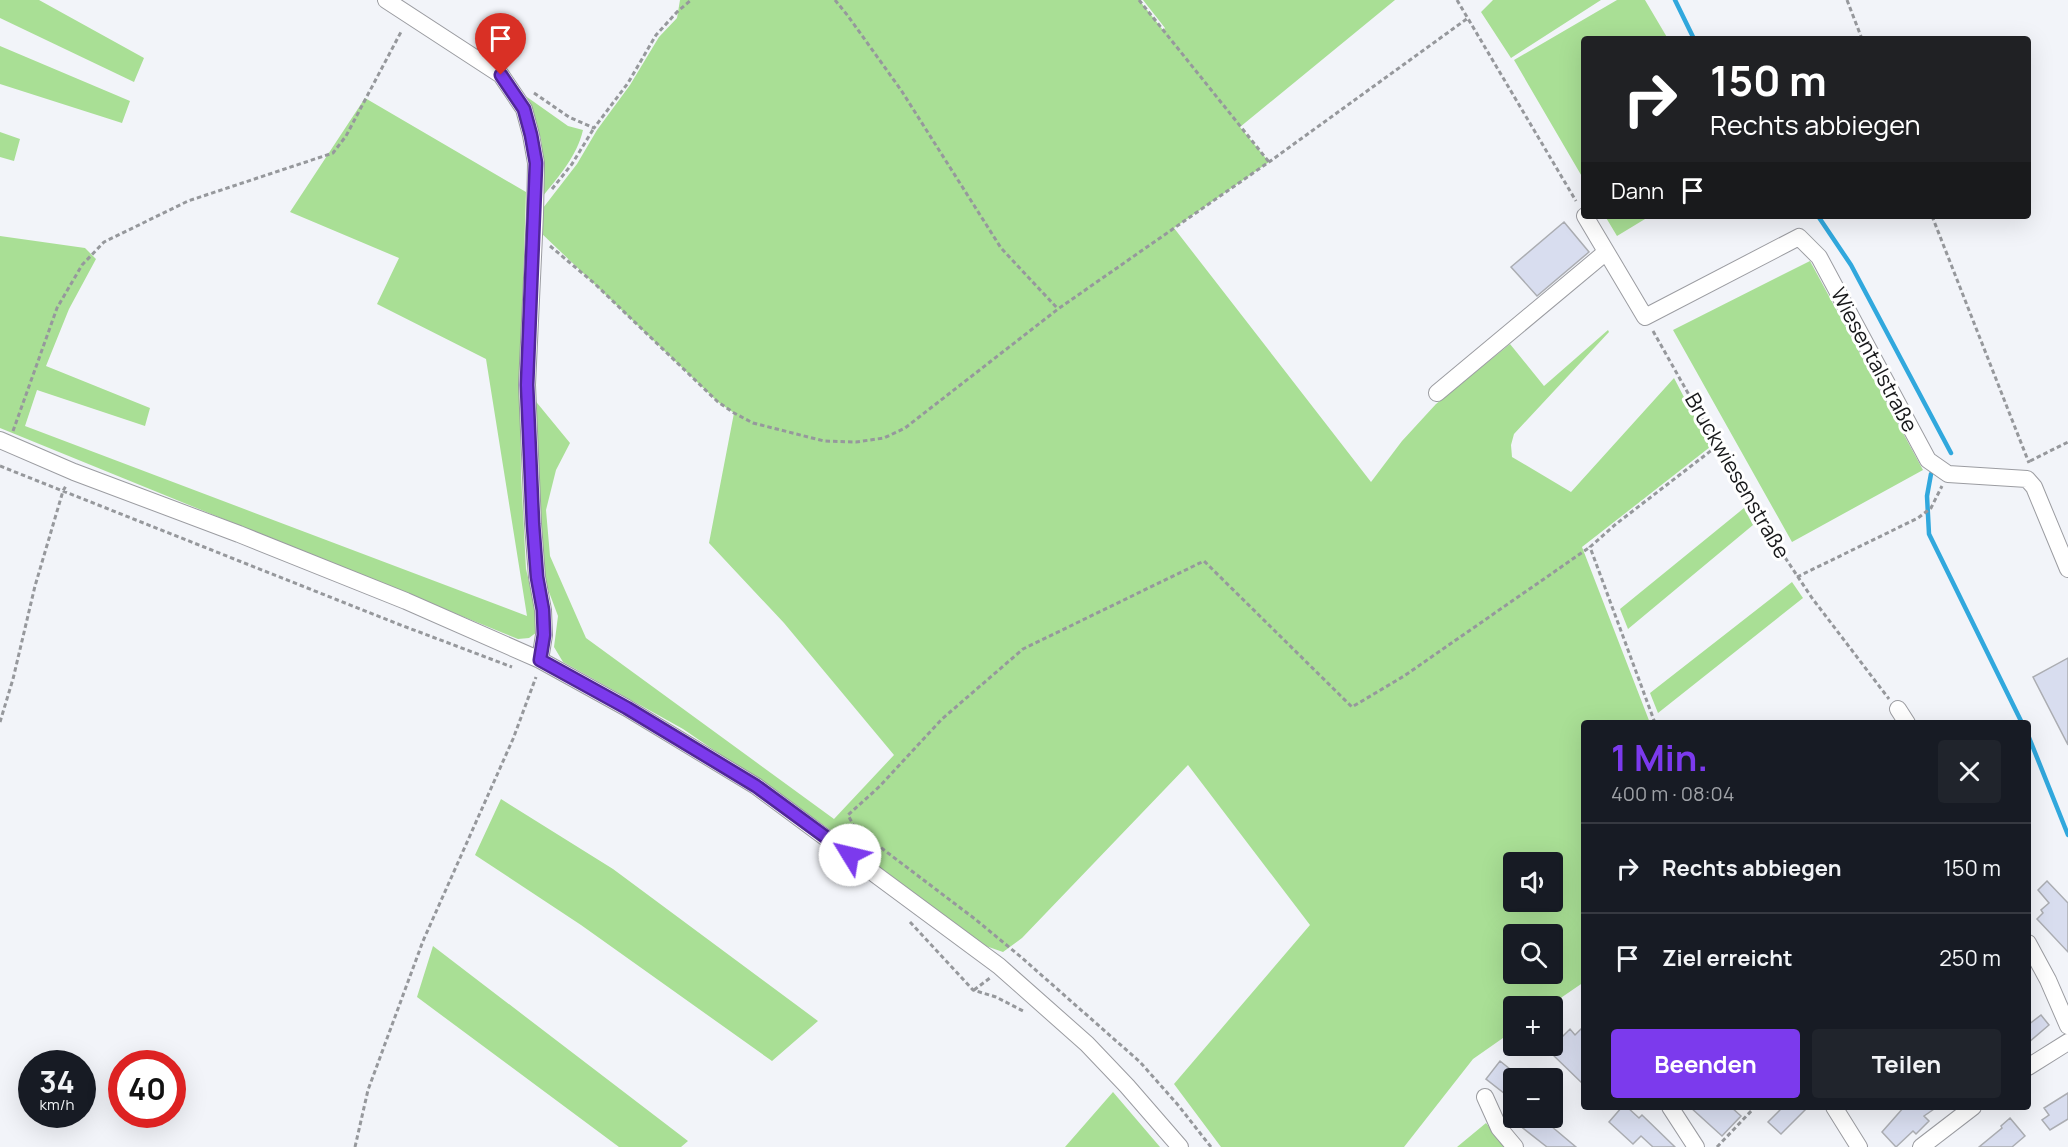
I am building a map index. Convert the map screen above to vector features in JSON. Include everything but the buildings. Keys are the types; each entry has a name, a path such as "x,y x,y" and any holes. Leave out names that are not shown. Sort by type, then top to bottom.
{"street":[{"path":"386,0 501,75 524,109 531,135 536,163 527,385 533,524 537,577 543,610 544,635 540,660"},
{"path":"1587,219 1645,317"},
{"name":"Wiesentalstraße","path":"1645,317 1799,237 1819,257 1928,460 1948,474"},
{"path":"1437,393 1606,252"},
{"path":"4,442 74,472 239,534 406,601 540,660 627,708 756,786 999,966 1087,1044 1135,1094 1180,1147"},
{"path":"1948,474 2027,479 2034,487 2068,569"},
{"path":"2031,949 2068,1026"},
{"path":"2031,1065 2068,1042"},
{"path":"1485,1096 1499,1128 1515,1147"},
{"path":"1672,1110 1696,1147"},
{"path":"1836,1110 1859,1147"},
{"path":"1922,1147 1969,1110"}],"path":[{"path":"535,214 628,83 656,35 691,0"},
{"path":"835,0 901,90 1001,248 1058,309"},
{"path":"1139,0 1269,162"},
{"path":"1457,0 1581,208"},
{"path":"1847,0 1861,36"},
{"path":"4,442 57,308 82,265 104,242 188,201 333,153 346,136 409,15"},
{"path":"534,237 579,269 718,402 753,423 824,441 856,442 884,438 905,428 1058,309 1269,162 1468,18"},
{"path":"531,91 569,117 594,128"},
{"path":"1933,219 2029,462 2027,479"},
{"name":"Bruckwiesenstraße","path":"1645,317 1756,514 1797,577 1903,716"},
{"path":"2029,462 2068,442"},
{"path":"1211,1147 1140,1062 1022,957 855,828 848,815 880,786 942,719 1023,649 1204,561 1352,706 1404,676 1590,547 1616,524 1717,446"},
{"path":"0,466 387,620 515,668"},
{"path":"0,722 13,679 34,586 63,491 74,472"},
{"path":"1797,577 1918,518 1931,508 1948,474"},
{"path":"1590,547 1654,720"},
{"path":"356,1147 368,1090 423,941 513,739 540,660"},
{"path":"909,921 973,990 996,997 1025,1012"},
{"path":"1717,1147 1752,1110"}],"green space":[{"path":"0,0 39,0 144,58 134,82 0,18"},
{"path":"680,0 1139,0 1163,30 1165,28 1143,0 1395,0 1240,127 1269,162 1174,228 1371,482 1402,441 1436,404 1510,344 1544,386 1608,330 1609,332 1514,434 1511,445 1512,457 1571,492 1674,378 1710,447 1582,547 1649,720 1581,720 1581,984 1563,996 1503,996 1503,1038 1473,1059 1404,1147 1221,1147 1174,1084 1310,925 1188,765 1022,938 1003,952 980,944 831,830 683,729 563,662 554,647 558,616 540,568 533,398 570,443 556,470 546,510 550,556 586,638 834,819 894,755 784,623 709,543 734,413 718,402 539,231 543,208 577,164 597,130 630,85 659,37 677,18"},
{"path":"1493,0 1601,0 1511,58 1481,12"},
{"path":"1617,0 1645,0 1666,36 1581,36 1581,175 1514,60"},
{"path":"0,46 130,101 122,123 0,84"},
{"path":"527,97 568,126 583,130 572,157 543,196 541,139"},
{"path":"365,98 526,192 520,379 521,474 526,569 538,619 537,632 529,638 518,639 0,428 0,236 85,248 96,259 69,309 46,366 150,408 145,426 37,390 25,426 527,616 486,359 377,304 399,258 290,212"},
{"path":"0,132 20,139 14,161 0,157"},
{"path":"1607,219 1645,219 1617,236"},
{"path":"1810,261 1923,470 1792,542 1673,330"},
{"path":"1744,508 1753,525 1628,629 1620,609"},
{"path":"1792,582 1803,598 1658,713 1650,693"},
{"path":"501,799 613,869 818,1021 772,1061 581,925 475,855"},
{"path":"433,946 688,1141 681,1147 619,1147 417,997"},
{"path":"1113,1092 1160,1147 1065,1147"},
{"path":"1486,1123 1505,1147 1457,1147"}],"waterway":[{"path":"1675,0 1693,36"},
{"path":"1820,219 1851,265 1951,453"},
{"path":"1931,474 1927,496 1929,534 2021,720"},
{"path":"2031,742 2068,835"}],"route":[{"path":"501,75 524,109 536,163 527,385 533,524 537,577 543,610 544,635 540,660 627,708 756,786 850,855"}]}
